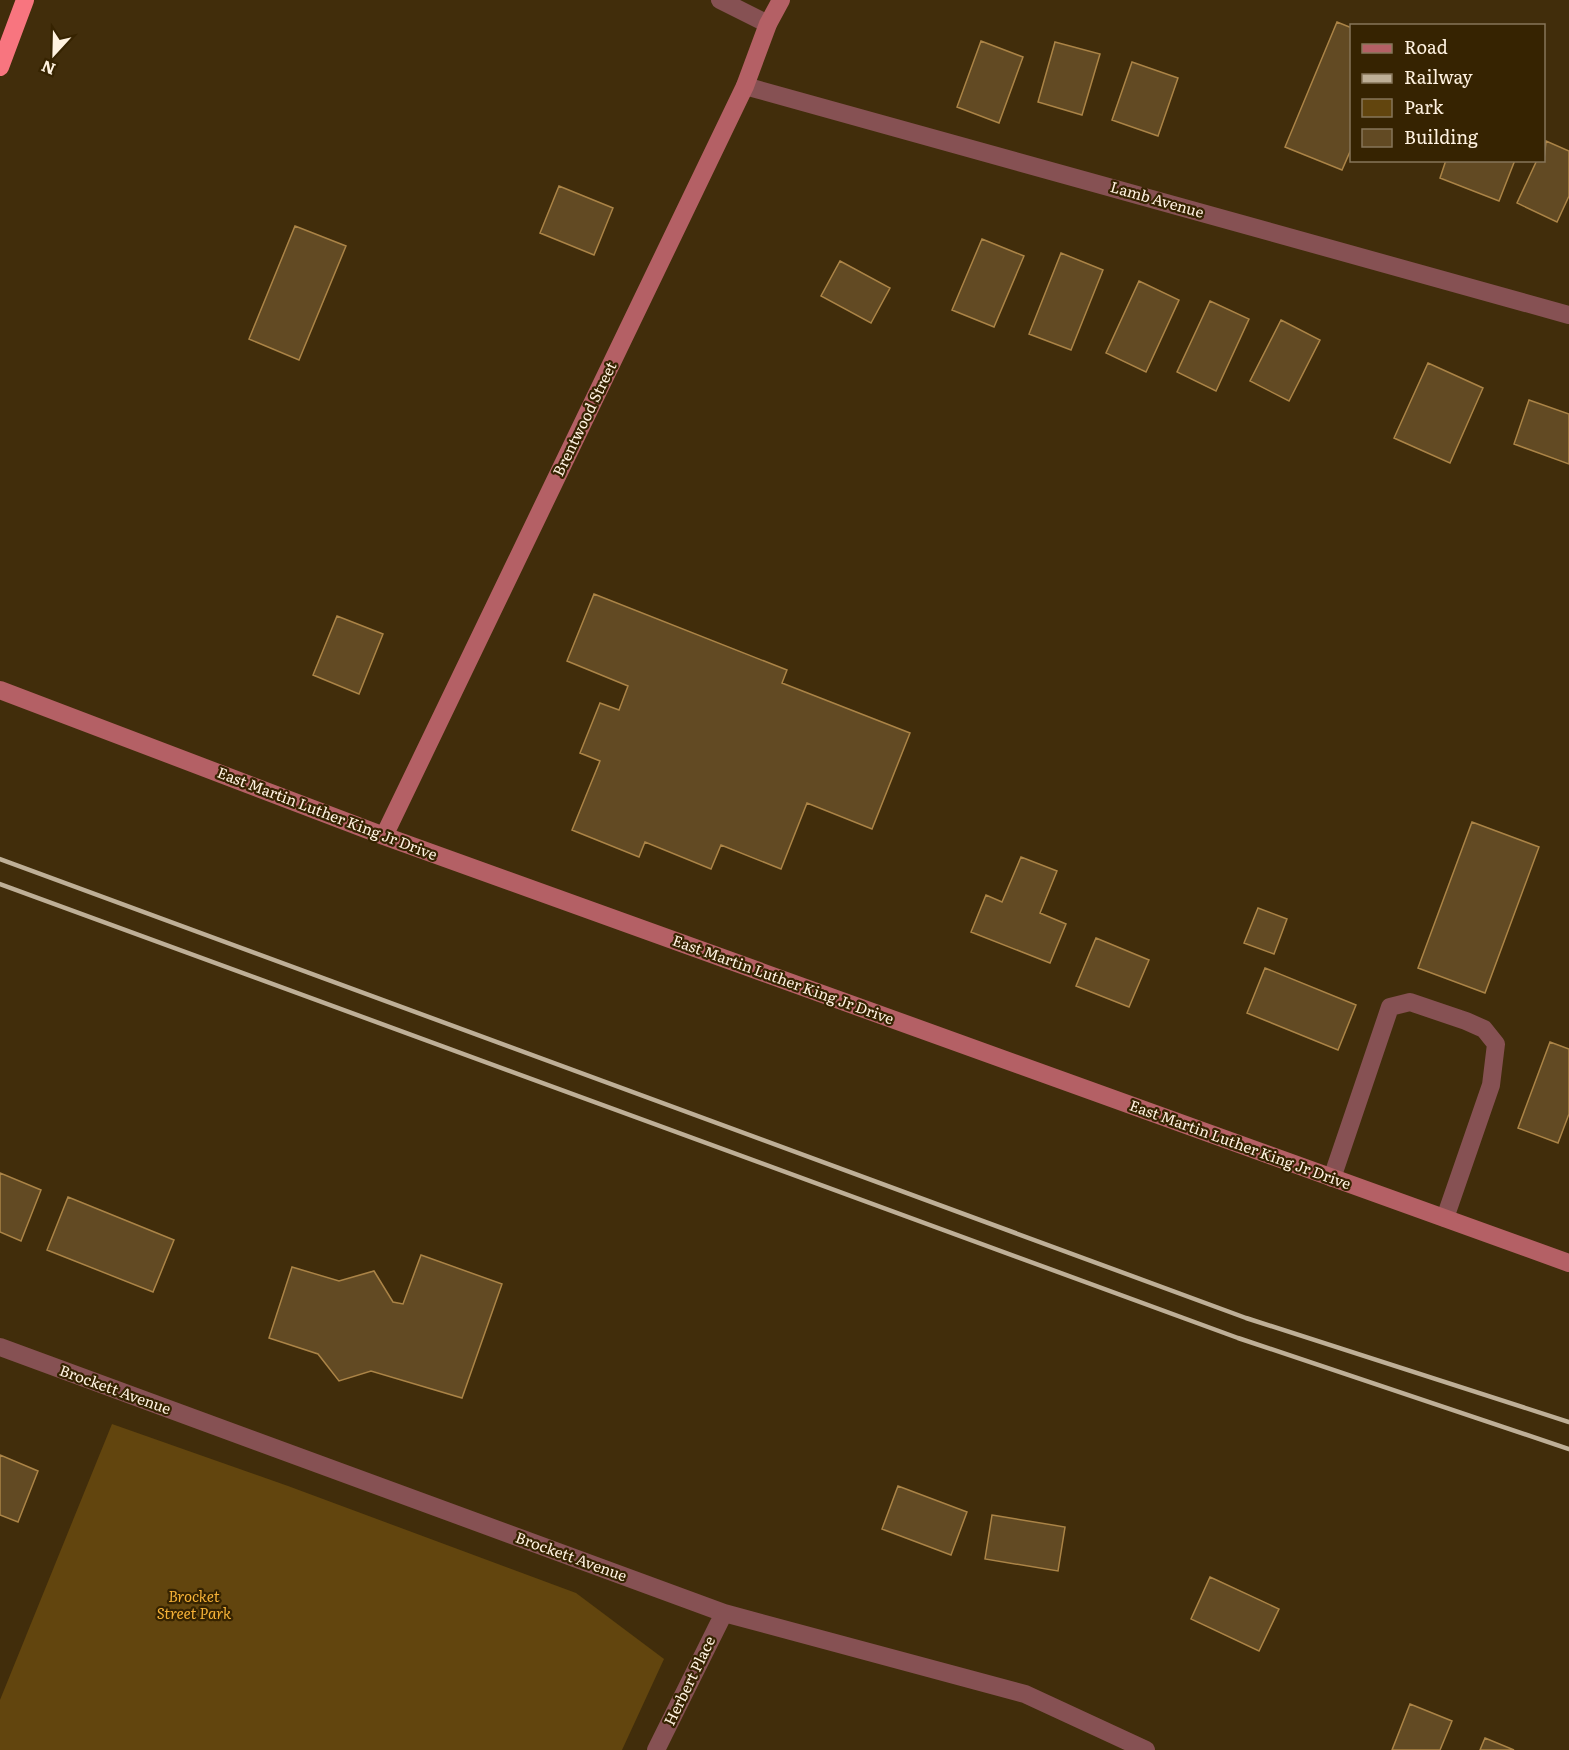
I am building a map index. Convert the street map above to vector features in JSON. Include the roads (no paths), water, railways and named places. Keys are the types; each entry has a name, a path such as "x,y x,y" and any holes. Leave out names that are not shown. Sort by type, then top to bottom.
{"highway":[{"path":"0,67 25,0"}],"main road":[{"name":"Brentwood Street","path":"384,836 746,86 768,24 781,0"},
{"name":"East Martin Luther King Jr Drive","path":"0,690 384,836 1569,1263"}],"street":[{"path":"720,0 768,24"},
{"name":"Lamb Avenue","path":"746,86 1569,315"},
{"path":"1332,1178 1390,1007 1410,1002 1484,1029 1496,1044 1491,1085 1445,1218"},
{"name":"Brockett Avenue","path":"0,1347 724,1613 1025,1694 1146,1750"},
{"name":"Herbert Place","path":"656,1750 724,1613"}],"railway":[{"path":"0,859 1246,1318 1569,1422"},
{"path":"0,884 1238,1338 1569,1449"}],"park label":[{"name":"Brocket Street Park","path":"194,1606"}]}
